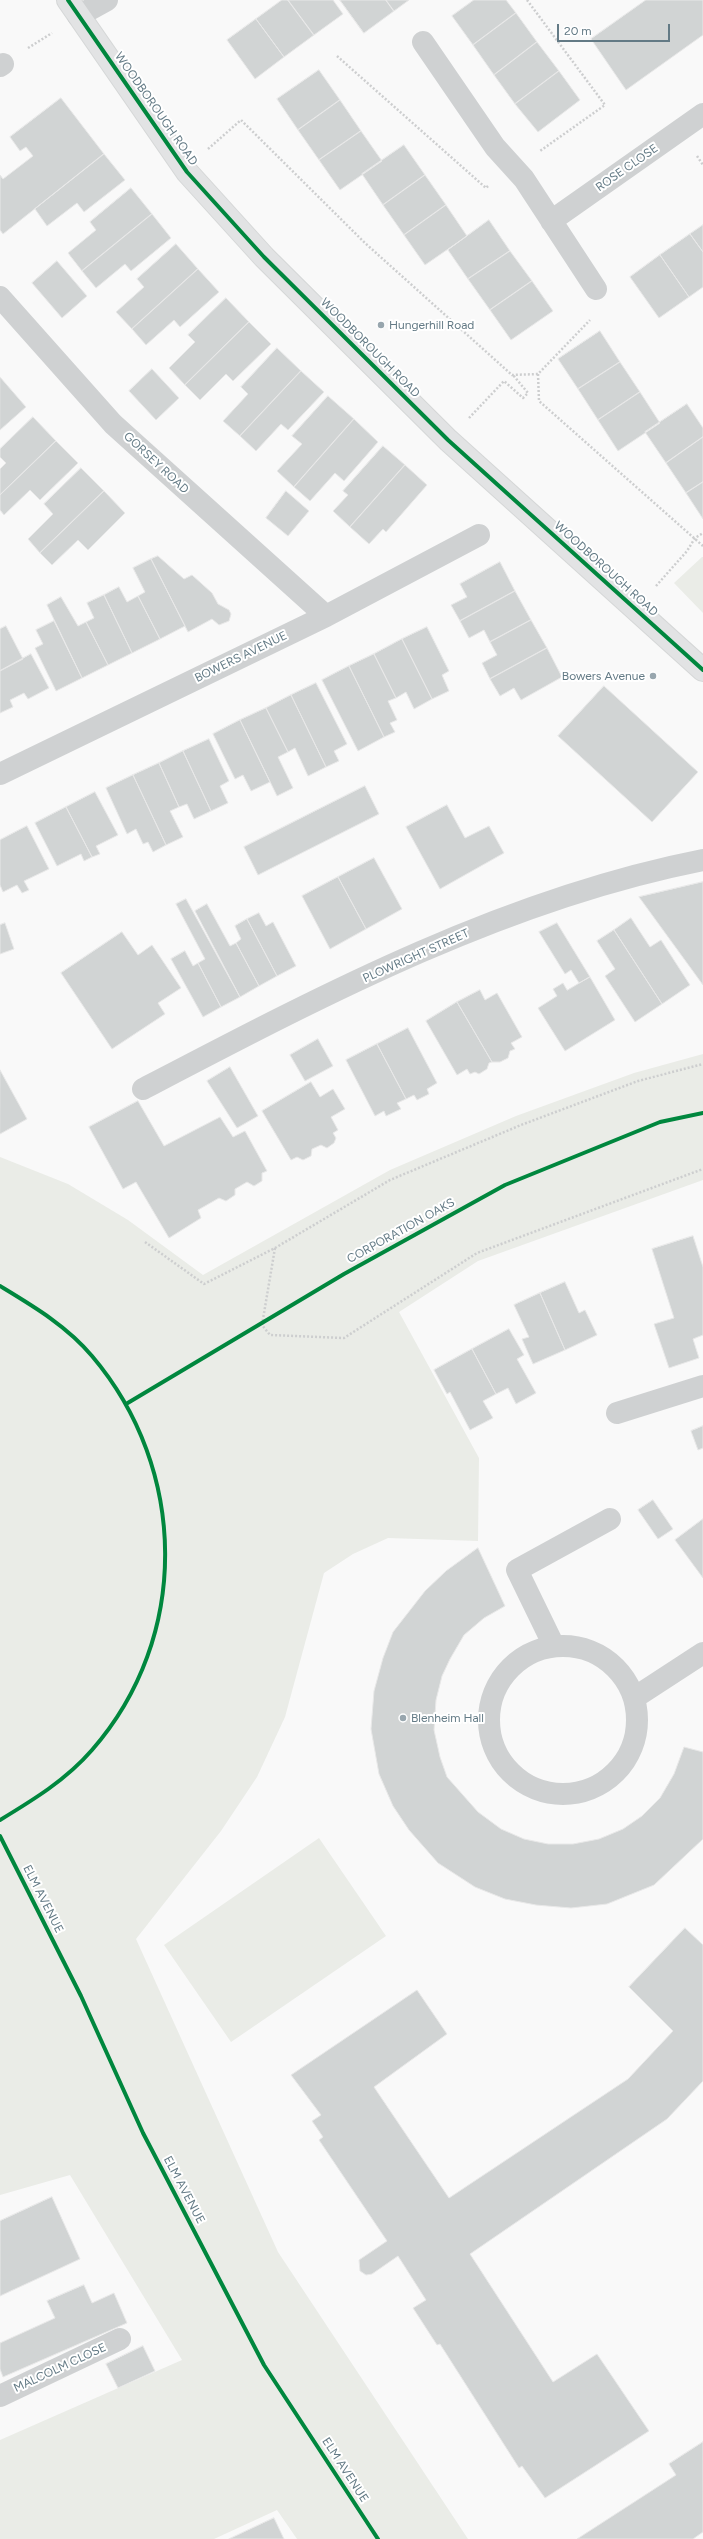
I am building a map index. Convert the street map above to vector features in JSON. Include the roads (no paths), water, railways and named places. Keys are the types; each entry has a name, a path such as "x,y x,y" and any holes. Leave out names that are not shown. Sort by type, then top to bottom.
{"main road":[{"name":"WOODBOROUGH ROAD","path":"73,8 188,172 264,257 448,440 703,670"}],"street":[{"path":"73,8 106,0"},
{"path":"423,42 495,147 518,174 551,221 596,289"},
{"name":"ROSE CLOSE","path":"551,221 703,114"},
{"name":"GORSEY ROAD","path":"0,297 113,424 326,616"},
{"name":"BOWERS AVENUE","path":"0,774 326,616 480,534"},
{"name":"PLOWRIGHT STREET","path":"144,1089 281,1016 476,929 546,902 617,880 703,860"},
{"path":"616,1413 703,1386"},
{"path":"554,1646 517,1570 610,1519"},
{"path":"554,1646 588,1650 610,1662 625,1678 634,1698 637,1718 634,1740 624,1761 606,1780 582,1792 559,1794 543,1792 514,1776 497,1755 488,1727 491,1698 510,1667 538,1649 554,1646"},
{"path":"634,1698 703,1653"},
{"name":"MALCOLM CLOSE","path":"0,2396 120,2339"}],"place":[{"name":"Hungerhill Road","path":"381,325"},
{"name":"Bowers Avenue","path":"653,676"},
{"name":"Blenheim Hall","path":"403,1718"}]}
